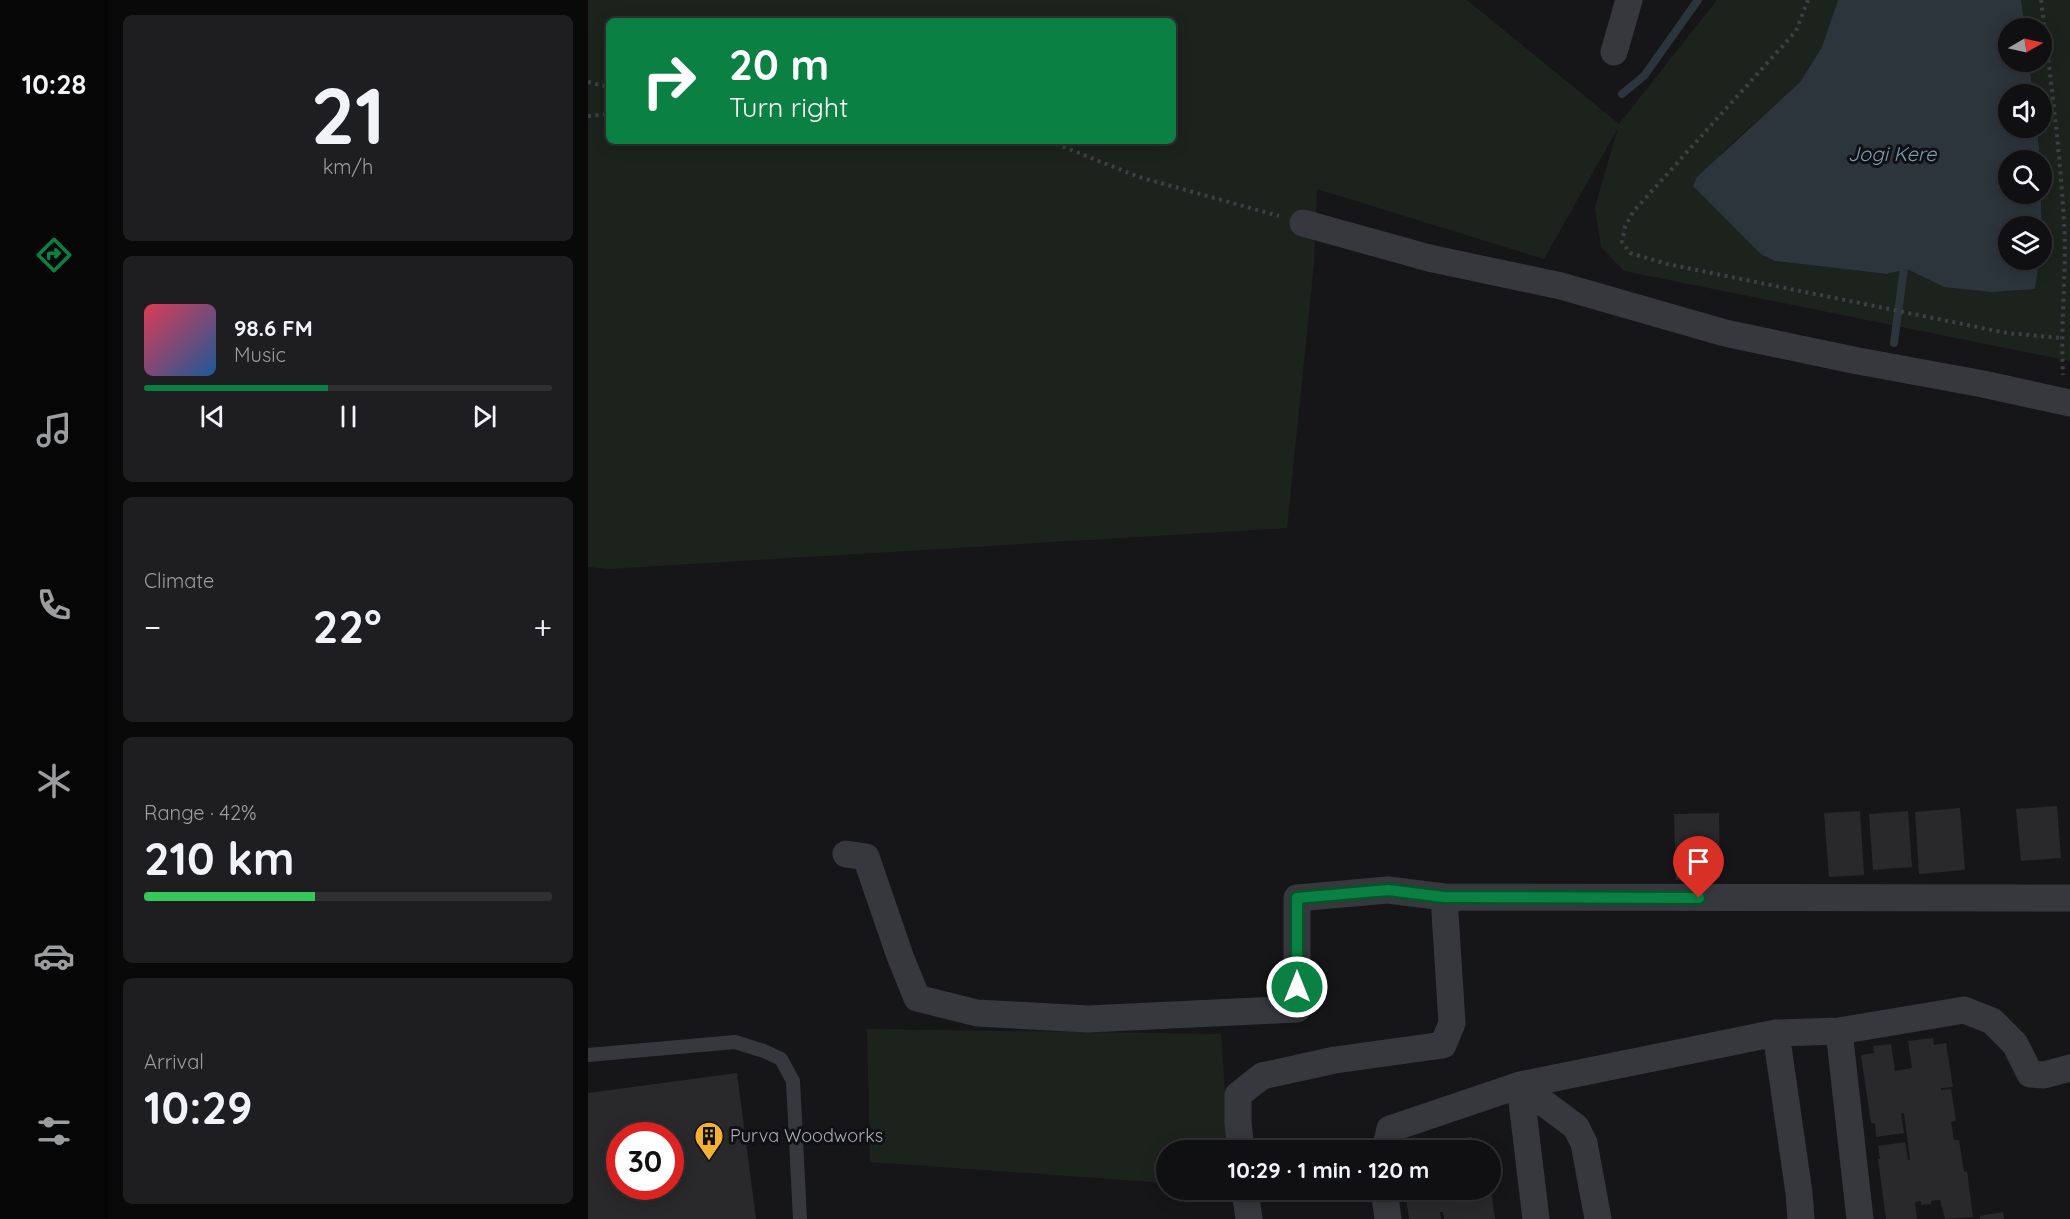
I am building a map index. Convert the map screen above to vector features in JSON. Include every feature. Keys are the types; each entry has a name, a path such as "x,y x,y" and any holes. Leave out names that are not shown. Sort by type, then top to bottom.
{"street":[{"path":"1614,52 1626,1"},
{"path":"1303,222 1429,258 1561,286 1725,333 2067,403"},
{"path":"846,854 866,857 917,998 977,1013 1088,1019 1297,1009 1297,898 1388,890 1444,897 2070,898"},
{"path":"1240,1140 1238,1095 1262,1076 1335,1060 1443,1045 1452,1023 1444,897"},
{"path":"1388,1140 1390,1129 1520,1085 1776,1033 1839,1031 1964,1010 1992,1021 2015,1044 2030,1074 2044,1075 2070,1068"},
{"path":"1839,1031 1860,1219"},
{"path":"1776,1033 1801,1219"},
{"path":"1520,1085 1536,1219"},
{"path":"1520,1085 1576,1127 1584,1143 1598,1219"},
{"path":"1246,1200 1249,1219"},
{"path":"1385,1200 1388,1219"}],"lane":[{"path":"588,1055 735,1042 781,1059 793,1081 800,1219"}],"path":[{"path":"1808,0 1796,32 1633,212 1625,227 1622,242 1630,253 1667,264 2007,333 2061,338"},
{"path":"2041,0 2054,109 2064,225 2061,338 2067,403"},
{"path":"588,82 606,86"},
{"path":"588,116 606,114"},
{"path":"1056,144 1139,177 1303,222"}],"shaded area":[{"path":"588,0 1467,0 1619,124 1717,0 1838,0 1822,48 1800,82 1728,147 1693,186 1762,254 1775,261 1887,274 1907,269 1944,287 2035,289 2038,270 2052,270 2052,216 2042,216 2042,204 2052,204 2052,150 2039,150 2038,138 2052,138 2052,84 2032,84 2030,72 2052,72 2052,18 2024,18 2021,0 2070,0 2070,361 1624,271 1601,247 1595,207 1618,128 1544,259 1317,189 1314,264 1287,528 608,569 588,567"},
{"path":"867,1029 1221,1034 1228,1140 1156,1140 1156,1182 870,1162"}],"water":[{"name":"Jogi Kere","path":"1838,0 2021,0 2024,18 1998,18 1998,72 2030,72 2032,84 1998,84 1998,138 2038,138 2039,150 1998,150 1998,204 2041,204 2042,216 1998,216 1998,270 2038,270 2035,289 1992,292 1944,287 1907,269 1887,274 1775,261 1762,255 1693,186 1697,177 1800,82 1822,47"}],"building":[{"path":"2057,806 2061,858 2021,861 2016,809"},
{"path":"1960,808 1965,870 1919,874 1915,812"},
{"path":"1860,811 1864,875 1829,877 1824,813"},
{"path":"1908,811 1912,867 1873,870 1869,814"},
{"path":"1719,813 1720,878 1676,880 1674,814"},
{"path":"1933,1038 1934,1045 1946,1043 1953,1087 1941,1088 1941,1090 1951,1089 1956,1121 1951,1122 1954,1140 1959,1140 1964,1172 1967,1171 1973,1217 1945,1219 1940,1200 1921,1205 1921,1201 1915,1202 1917,1219 1886,1219 1878,1146 1905,1142 1908,1160 1910,1160 1904,1113 1901,1114 1904,1133 1876,1137 1875,1123 1871,1123 1861,1055 1874,1053 1873,1046 1891,1044 1895,1071 1912,1068 1908,1041"},
{"name":"Purva Woodworks","path":"737,1073 756,1219 588,1219 588,1093"},
{"path":"1472,1137 1472,1140 1448,1140"},
{"path":"1406,1200 1492,1200 1495,1219 1444,1219 1443,1212 1440,1212 1441,1219 1409,1219"},
{"path":"2003,1212 2004,1219 1980,1219 1980,1216"}],"waterway":[{"path":"1622,94 1644,76 1698,0"},
{"path":"1894,343 1905,260"}],"place":[{"name":"Purva Woodworks","path":"709,1162"}],"route":[{"path":"1297,987 1297,898 1388,890 1444,897 1699,898"}]}
